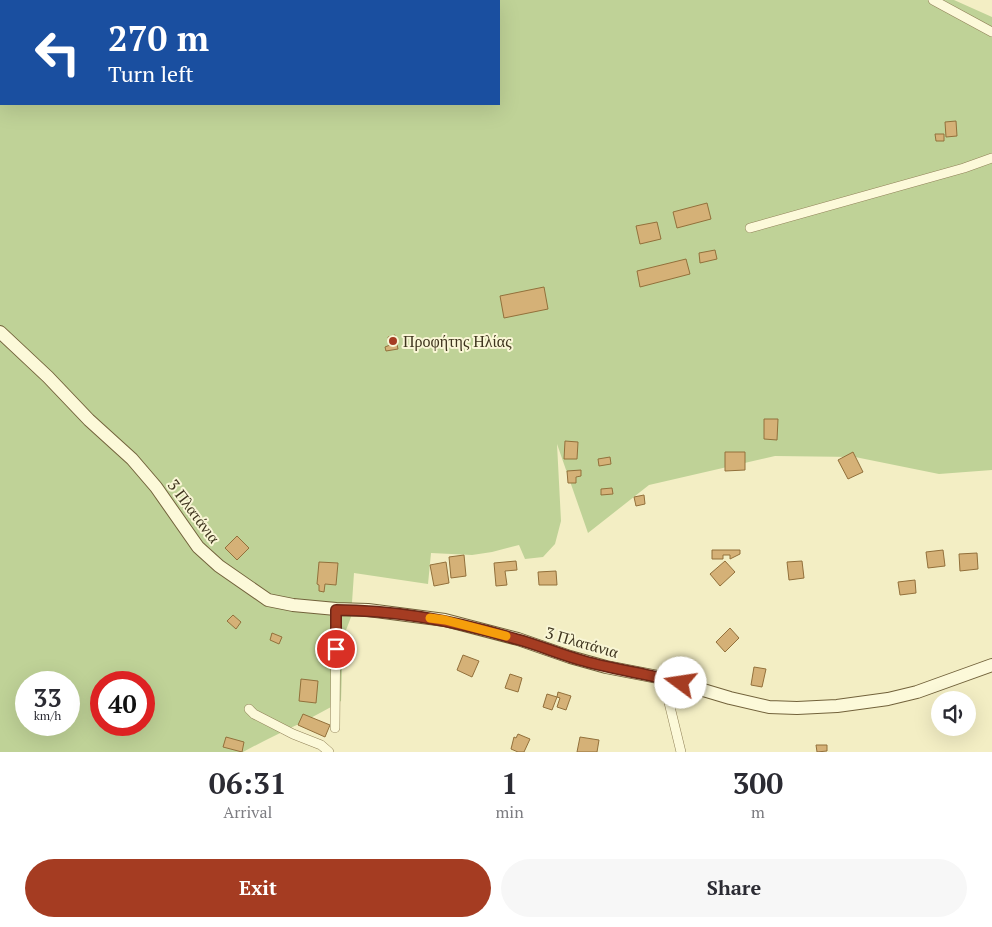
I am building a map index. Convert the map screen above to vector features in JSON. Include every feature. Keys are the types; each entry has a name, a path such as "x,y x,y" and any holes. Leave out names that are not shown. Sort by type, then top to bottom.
{"street":[{"path":"933,0 992,32"},
{"path":"750,228 964,168 992,158"},
{"name":"3 Πλατάνια","path":"0,332 41,370 89,420 132,459 156,487 198,547 219,566 268,600 336,610 368,610 445,620 518,639 606,667 663,678 759,705 798,708 853,704 903,696 992,665"},
{"path":"335,728 336,610"},
{"path":"663,678 681,752"},
{"path":"249,709 254,714 292,734 321,745 329,752"}],"green space":[{"path":"500,0 954,0 992,17 992,470 939,474 855,457 775,456 649,485 588,533 557,444 561,521 555,544 543,557 525,559 519,545 472,555 431,553 428,584 354,573 351,617 343,638 341,701 243,752 0,752 0,105 500,105"}],"building":[{"path":"956,121 957,136 946,137 945,122"},
{"path":"935,134 944,134 944,141 936,141"},
{"path":"707,203 711,219 677,228 673,212"},
{"path":"657,222 661,239 640,244 636,226"},
{"path":"715,250 717,259 700,263 699,253"},
{"path":"686,259 690,274 640,287 637,271"},
{"path":"544,287 548,309 504,318 500,296"},
{"name":"Προφήτης Ηλίας","path":"395,335 398,349 386,351 385,347 390,345 388,337"},
{"path":"764,419 778,419 777,440 764,439"},
{"path":"565,441 578,442 577,459 564,459"},
{"path":"725,452 745,452 745,470 725,471"},
{"path":"853,452 863,472 848,479 838,460"},
{"path":"610,457 611,464 599,466 598,459"},
{"path":"581,470 581,476 576,477 576,483 568,483 567,471"},
{"path":"612,488 613,494 601,495 601,489"},
{"path":"644,495 645,504 636,506 634,497"},
{"path":"237,536 249,548 237,560 225,548"},
{"path":"712,550 740,550 740,554 730,559 730,555 723,555 723,559 712,559"},
{"path":"943,550 945,566 928,568 926,552"},
{"path":"977,553 978,569 960,571 959,554"},
{"path":"464,555 466,576 451,578 449,557"},
{"path":"516,561 517,570 505,571 507,585 496,586 494,563"},
{"path":"725,561 735,572 720,586 710,574"},
{"path":"802,561 804,578 789,580 787,562"},
{"path":"319,562 338,563 336,585 325,584 324,592 319,591 319,585 317,584"},
{"path":"446,562 449,583 434,586 430,565"},
{"path":"556,571 557,585 539,585 538,572"},
{"path":"915,580 916,593 900,595 898,582"},
{"path":"233,615 241,622 236,629 227,621"},
{"path":"730,628 739,638 725,652 716,642"},
{"path":"272,633 282,637 279,644 270,640"},
{"path":"463,655 479,661 472,677 457,670"},
{"path":"754,667 766,669 762,687 751,685"},
{"path":"510,674 522,678 518,692 505,688"},
{"path":"301,679 318,681 316,703 299,701"},
{"path":"558,692 571,696 566,710 557,707 560,698 557,697"},
{"path":"547,694 557,697 552,710 543,707"},
{"path":"303,714 330,725 325,737 298,725"},
{"path":"518,734 530,739 524,752 511,749 514,737 516,738"},
{"path":"226,737 244,742 242,752 223,747"},
{"path":"580,737 599,740 597,752 577,752"},
{"path":"816,745 827,745 827,751 817,752"}],"slow traffic":[{"path":"430,618 445,620 506,636"}],"place":[{"name":"Προφήτης Ηλίας","path":"393,341"}],"route":[{"path":"336,649 336,610 368,610 445,620 518,639 606,667 681,683"}]}
